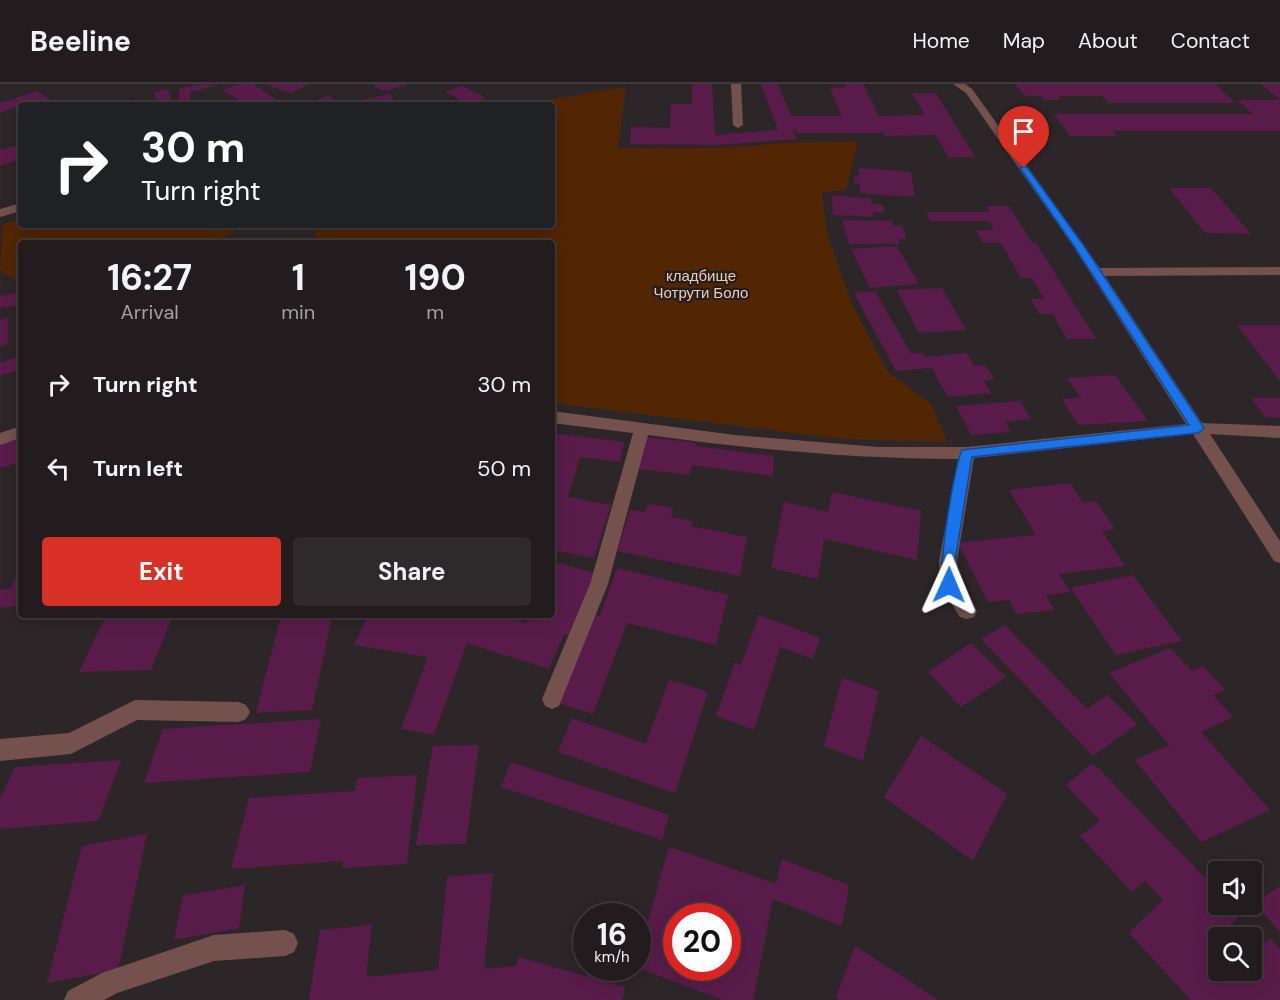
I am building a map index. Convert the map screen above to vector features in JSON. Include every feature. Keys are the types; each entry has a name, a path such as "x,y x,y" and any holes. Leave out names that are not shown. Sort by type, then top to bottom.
{"street":[{"path":"736,84 738,125"},
{"path":"958,84 969,91 1096,272 1280,556"},
{"path":"0,213 18,208"},
{"path":"1096,272 1280,271"},
{"path":"555,417 735,441 878,453 966,453 1198,428 1280,432"},
{"path":"552,699 598,584 642,429"},
{"path":"0,439 18,433"},
{"path":"966,453 948,561 949,585 967,610"},
{"path":"0,750 71,743 135,710 239,712"},
{"path":"77,1000 111,982 214,948 285,943"}],"green space":[{"name":"кладбище Чотрути Боло","path":"626,87 618,148 720,148 858,141 846,190 822,192 827,233 851,302 887,371 932,405 947,442 842,439 555,403 555,240 315,240 317,228 555,228 555,102 534,102"},
{"path":"18,221 18,228 240,228 218,240 18,240 18,282 0,271 3,224"}],"building":[{"path":"198,84 219,85 190,92 191,102 179,102 179,89"},
{"path":"240,84 253,84 279,101 241,102 222,90"},
{"path":"265,84 310,84 290,93"},
{"path":"372,84 406,84 406,85 383,91"},
{"path":"692,84 712,84 715,135 778,130 761,84 778,84 791,116 842,116 830,88 846,87 844,84 863,84 879,116 925,115 912,93 936,93 975,157 949,158 936,135 885,136 884,133 797,133 796,130 792,130 797,139 715,145 630,144 631,127 670,128 671,104 692,104"},
{"path":"1015,84 1215,84 1236,103 1109,103 1102,96 1058,96 1061,100 1044,100 1041,96 1025,96"},
{"path":"1260,84 1280,84 1280,99"},
{"path":"462,86 487,98 477,102 451,102 459,99 445,92"},
{"path":"168,89 172,102 156,102 154,92"},
{"path":"37,91 54,102 18,102 18,106 0,113 0,103"},
{"path":"390,94 396,102 361,102 360,100"},
{"path":"328,96 338,102 310,102"},
{"path":"1237,100 1280,100 1280,131 1113,131 1117,136 1070,136 1054,114 1253,114"},
{"path":"17,145 18,160 0,166 0,150"},
{"path":"859,168 911,172 915,197 860,193 860,184 855,184 854,177 859,177"},
{"path":"1169,188 1211,188 1251,234 1205,233"},
{"path":"832,196 871,198 872,204 883,205 884,213 873,212 874,217 833,215"},
{"path":"987,206 1009,206 1032,243 1036,243 1096,339 1067,339 1053,314 1039,314 1031,299 1044,299 1032,278 1021,278 1001,243 983,243 976,230 994,230 989,221 930,221 926,212 990,212"},
{"path":"842,220 892,221 894,226 902,226 907,239 898,239 900,244 849,244"},
{"path":"897,246 919,284 870,288 851,249"},
{"path":"942,288 966,330 919,333 897,290"},
{"path":"875,291 911,354 923,353 925,357 967,353 974,366 985,365 995,380 984,381 991,393 948,397 932,368 896,371 854,293"},
{"path":"18,293 18,305 0,308 0,296"},
{"path":"8,318 8,344 0,346 0,320"},
{"path":"1237,325 1280,325 1280,381"},
{"path":"18,357 18,370 0,376 0,363"},
{"path":"1115,375 1148,421 1078,425 1062,399 1081,398 1067,378"},
{"path":"1251,398 1280,398 1280,418 1265,417"},
{"path":"1020,401 1031,419 1005,422 1011,432 971,435 956,406"},
{"path":"555,433 624,442 620,462 580,457 568,497 611,505 594,558 555,551"},
{"path":"646,437 774,456 773,476 692,465 690,475 638,469"},
{"path":"18,440 18,463 0,468 0,444"},
{"path":"1070,483 1083,503 1096,501 1115,529 1102,531 1125,566 1059,574 1070,592 1046,595 1054,610 1016,614 1009,600 988,602 958,543 1036,535 1009,490"},
{"path":"832,492 921,511 917,560 824,539 818,579 771,568 784,502 828,512"},
{"path":"648,504 673,508 671,517 693,521 691,526 747,537 740,576 617,551 630,510 645,512"},
{"path":"555,562 597,574 570,636 564,634 549,669 467,643 434,735 401,729 428,657 354,645 367,618 510,618 526,623 528,618 555,618"},
{"path":"617,568 728,595 716,645 627,623 593,714 558,703 594,614 600,616"},
{"path":"18,570 18,597 15,606 0,608 0,590 11,588"},
{"path":"1133,575 1182,641 1116,655 1071,588"},
{"path":"759,615 820,638 813,659 780,647 754,730 716,716 735,663 741,665"},
{"path":"105,618 172,618 151,670 79,672"},
{"path":"332,618 312,710 256,713 280,619"},
{"path":"1005,625 1087,709 1107,695 1137,724 1093,756 981,639"},
{"path":"971,643 1006,677 961,707 928,672"},
{"path":"1170,648 1192,671 1203,666 1225,690 1213,695 1233,717 1201,732 1270,810 1201,842 1135,760 1169,745 1109,673"},
{"path":"842,678 879,691 863,761 824,746"},
{"path":"669,680 708,692 675,793 558,752 572,718 646,744"},
{"path":"321,719 310,772 144,783 163,729"},
{"path":"921,736 1007,794 973,861 884,797"},
{"path":"479,745 466,844 416,845 433,746"},
{"path":"121,760 98,821 0,829 0,798 15,767"},
{"path":"511,762 669,815 662,840 501,787"},
{"path":"1093,763 1208,881 1208,915 1240,915 1228,927 1208,927 1208,981 1262,981 1262,946 1270,938 1280,949 1280,1000 1191,1000 1129,933 1163,900 1145,881 1132,892 1080,836 1100,821 1066,785"},
{"path":"417,775 407,864 342,868 343,861 231,869 249,798 355,791 357,778"},
{"path":"147,834 118,970 47,983 82,846"},
{"path":"669,847 776,884 782,859 849,885 842,926 773,899 753,1000 723,1000 673,981 741,981 741,903 663,903 663,977 651,973 651,911"},
{"path":"493,873 484,969 516,966 518,957 573,972 573,981 604,981 625,987 622,1000 309,1000 320,930 372,925 366,977 438,970 447,877"},
{"path":"245,885 239,928 174,940 183,896"},
{"path":"1280,886 1280,932 1262,912 1262,898"},
{"path":"855,946 939,1000 840,1000 836,997"}],"route":[{"path":"949,585 948,561 966,453 1198,428 1079,246 1024,168"}]}
